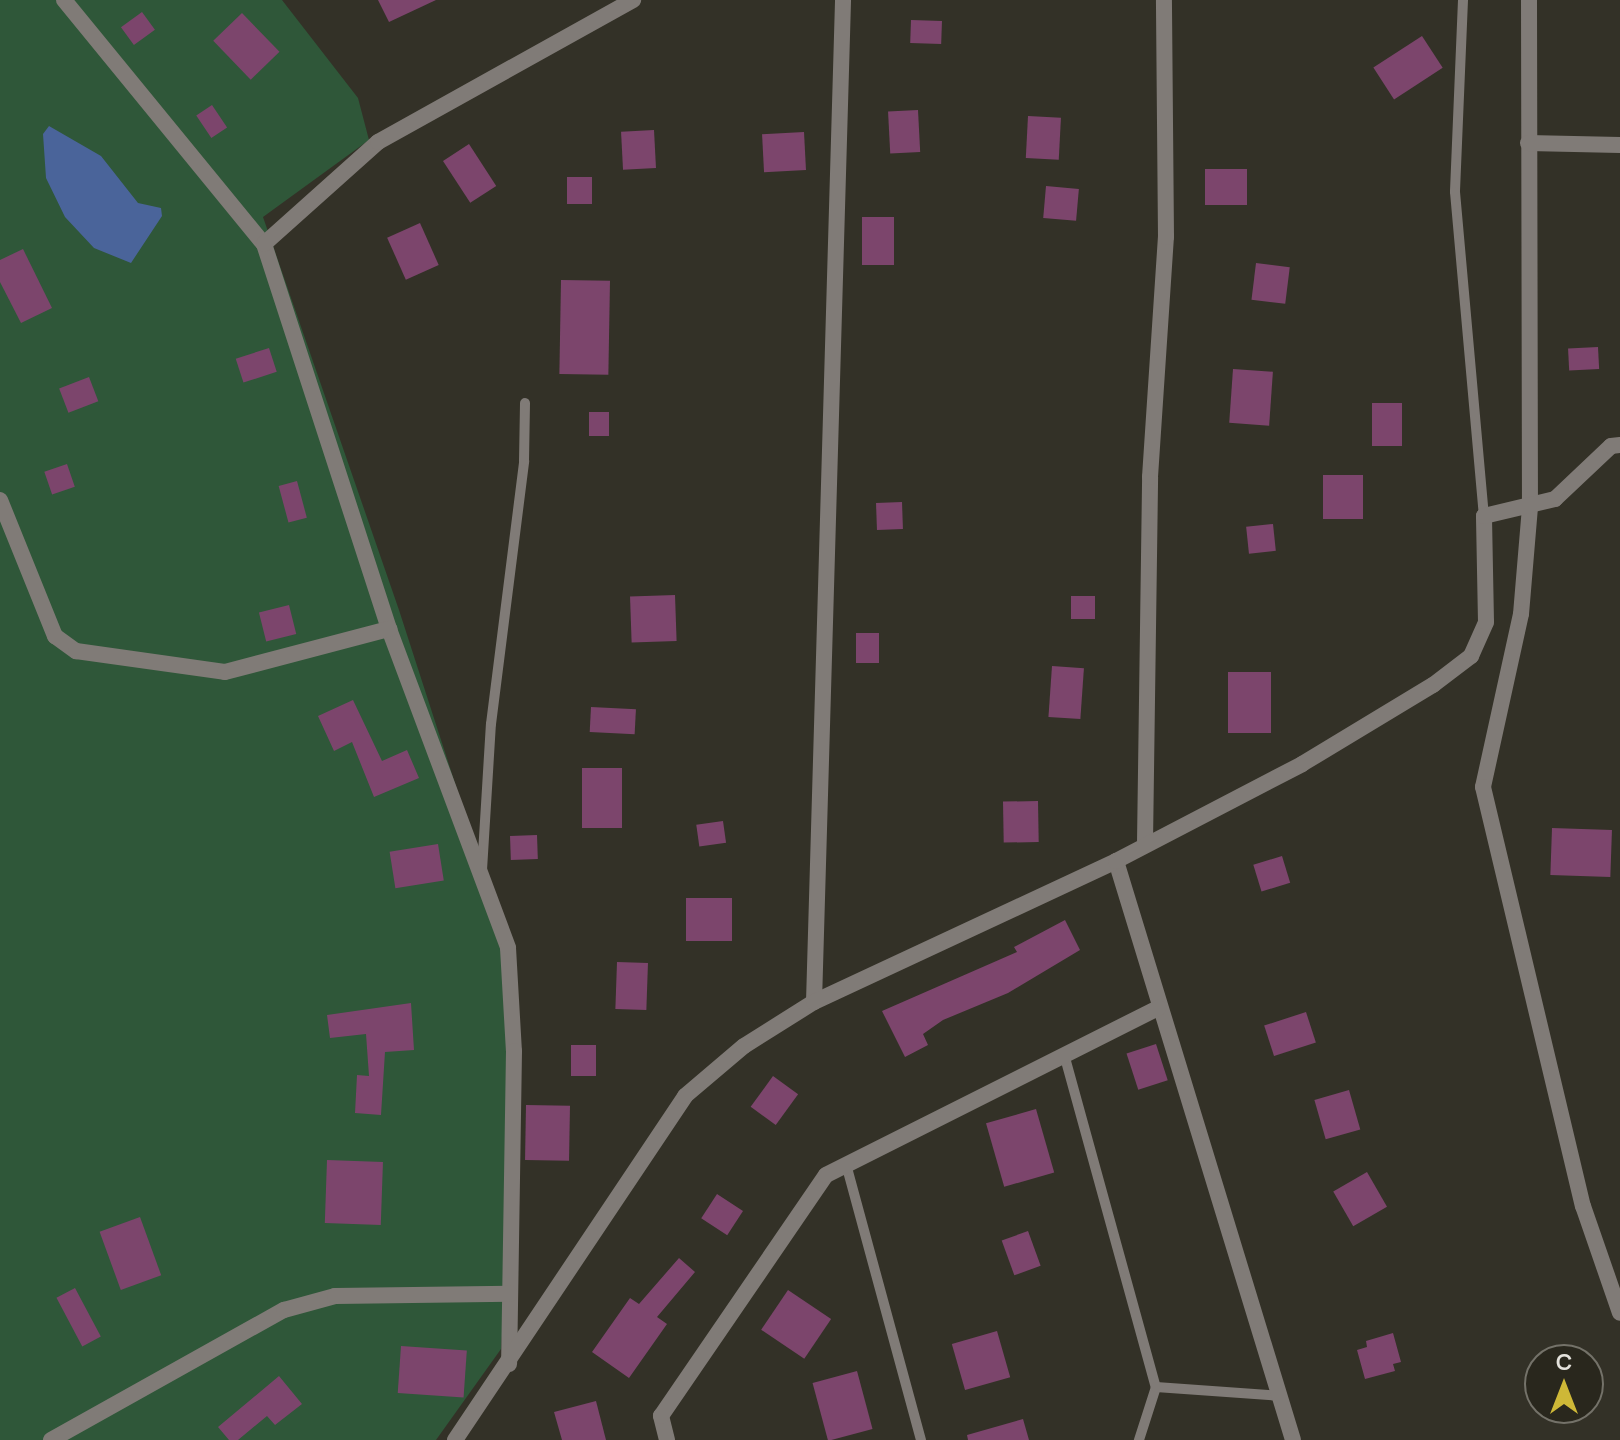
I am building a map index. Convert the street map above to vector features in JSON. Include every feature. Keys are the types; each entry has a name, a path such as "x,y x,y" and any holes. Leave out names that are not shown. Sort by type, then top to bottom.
{"street":[{"path":"64,0 264,244 389,629 508,948 513,998 509,1366"},
{"path":"264,244 378,142 633,0"},
{"path":"814,1002 843,0"},
{"path":"1145,843 1150,477 1166,237 1164,0"},
{"path":"1529,0 1530,507 1521,614 1483,787 1583,1206 1620,1313"},
{"path":"1528,143 1620,145"},
{"path":"455,1440 509,1366 685,1096 744,1046 814,1002 1116,861 1145,843 1302,764 1471,656 1486,622 1484,516 1555,499 1611,446 1620,445"},
{"path":"0,500 55,636 76,651 225,672 389,629"},
{"path":"1116,861 1158,1008 1282,1396 1293,1440"},
{"path":"667,1440 661,1416 826,1175 1158,1008"},
{"path":"51,1440 284,1310 335,1296 510,1294"}],"lane":[{"path":"1463,0 1455,192 1484,516"},
{"path":"482,874 491,724 524,461 525,403"},
{"path":"1064,1054 1156,1387 1139,1440"},
{"path":"846,1164 921,1440"},
{"path":"1156,1387 1282,1396"}],"green space":[{"path":"0,0 282,0 358,98 369,140 263,217 399,610 506,941 509,1243 501,1349 436,1440 0,1440"}],"water":[{"path":"49,126 101,156 138,203 161,208 162,216 131,263 94,248 65,217 46,178 43,134"}],"building":[{"path":"378,0 436,0 389,22"},
{"path":"142,12 155,30 134,45 121,27"},
{"path":"242,13 280,52 251,80 213,41"},
{"path":"911,20 942,21 941,44 910,43"},
{"path":"1422,36 1443,68 1394,99 1373,68"},
{"path":"212,105 227,127 211,138 196,116"},
{"path":"918,110 920,152 890,154 888,112"},
{"path":"1028,116 1061,118 1059,160 1026,158"},
{"path":"654,130 656,168 623,170 621,132"},
{"path":"804,132 806,170 764,172 762,134"},
{"path":"469,144 496,186 470,203 443,161"},
{"path":"1205,169 1247,169 1247,205 1205,205"},
{"path":"567,177 592,177 592,204 567,204"},
{"path":"1046,186 1079,189 1076,221 1043,218"},
{"path":"862,217 894,217 894,265 862,265"},
{"path":"420,223 439,265 406,280 387,238"},
{"path":"23,249 52,308 21,323 0,282 0,260"},
{"path":"1256,263 1290,267 1285,304 1251,300"},
{"path":"561,280 610,281 608,375 559,374"},
{"path":"1598,347 1599,369 1569,371 1568,349"},
{"path":"269,348 277,372 243,383 236,359"},
{"path":"1233,369 1273,372 1269,426 1229,423"},
{"path":"89,377 98,401 68,413 59,388"},
{"path":"1372,403 1402,403 1402,446 1372,446"},
{"path":"589,412 609,412 609,436 589,436"},
{"path":"67,464 75,487 52,495 44,472"},
{"path":"1323,475 1363,475 1363,519 1323,519"},
{"path":"297,481 307,518 288,523 279,486"},
{"path":"902,502 903,529 877,530 876,503"},
{"path":"1273,524 1276,551 1249,554 1246,527"},
{"path":"675,595 677,641 632,643 630,597"},
{"path":"1071,596 1095,596 1095,619 1071,619"},
{"path":"289,605 296,634 266,642 259,612"},
{"path":"856,633 879,633 879,663 856,663"},
{"path":"1052,666 1084,668 1080,719 1048,717"},
{"path":"1228,672 1271,672 1271,733 1228,733"},
{"path":"353,700 382,761 407,750 419,778 374,797 352,742 334,751 318,716"},
{"path":"591,707 636,709 635,734 590,732"},
{"path":"582,768 622,768 622,828 582,828"},
{"path":"1038,801 1039,842 1004,843 1003,802"},
{"path":"723,821 726,843 699,847 696,825"},
{"path":"1552,828 1612,830 1610,877 1550,875"},
{"path":"537,835 538,859 511,860 510,836"},
{"path":"438,844 444,881 395,888 390,852"},
{"path":"1282,856 1290,883 1261,892 1253,865"},
{"path":"686,898 732,898 732,941 686,941"},
{"path":"1065,920 1080,950 1008,993 943,1020 923,1034 928,1045 905,1057 882,1011 1017,952 1014,947"},
{"path":"617,962 648,963 646,1010 615,1009"},
{"path":"411,1003 414,1050 385,1052 381,1115 355,1113 357,1075 369,1076 366,1034 330,1038 327,1015"},
{"path":"1306,1012 1316,1042 1274,1056 1264,1026"},
{"path":"1156,1044 1168,1080 1138,1090 1127,1054"},
{"path":"571,1045 596,1045 596,1076 571,1076"},
{"path":"773,1076 798,1094 776,1125 751,1107"},
{"path":"1349,1090 1360,1129 1326,1139 1314,1100"},
{"path":"526,1105 570,1106 569,1161 525,1160"},
{"path":"1036,1109 1054,1172 1004,1187 986,1123"},
{"path":"327,1160 383,1162 381,1225 325,1223"},
{"path":"1367,1172 1387,1207 1353,1226 1333,1192"},
{"path":"717,1194 743,1211 727,1235 701,1218"},
{"path":"140,1217 161,1275 121,1290 100,1232"},
{"path":"1028,1231 1041,1266 1014,1275 1002,1241"},
{"path":"679,1258 695,1272 657,1317 667,1324 629,1378 592,1352 630,1298 639,1304"},
{"path":"75,1288 101,1337 82,1346 56,1298"},
{"path":"788,1290 831,1319 804,1359 761,1330"},
{"path":"997,1331 1010,1377 965,1390 952,1344"},
{"path":"1393,1333 1401,1362 1393,1364 1395,1371 1365,1379 1357,1350 1367,1347 1366,1341"},
{"path":"401,1346 467,1351 464,1397 398,1393"},
{"path":"857,1371 873,1429 828,1440 813,1383"},
{"path":"279,1376 302,1404 275,1425 267,1416 238,1440 229,1440 218,1427"},
{"path":"596,1401 606,1440 562,1440 554,1412"},
{"path":"1023,1419 1029,1440 968,1440 967,1435"}]}
